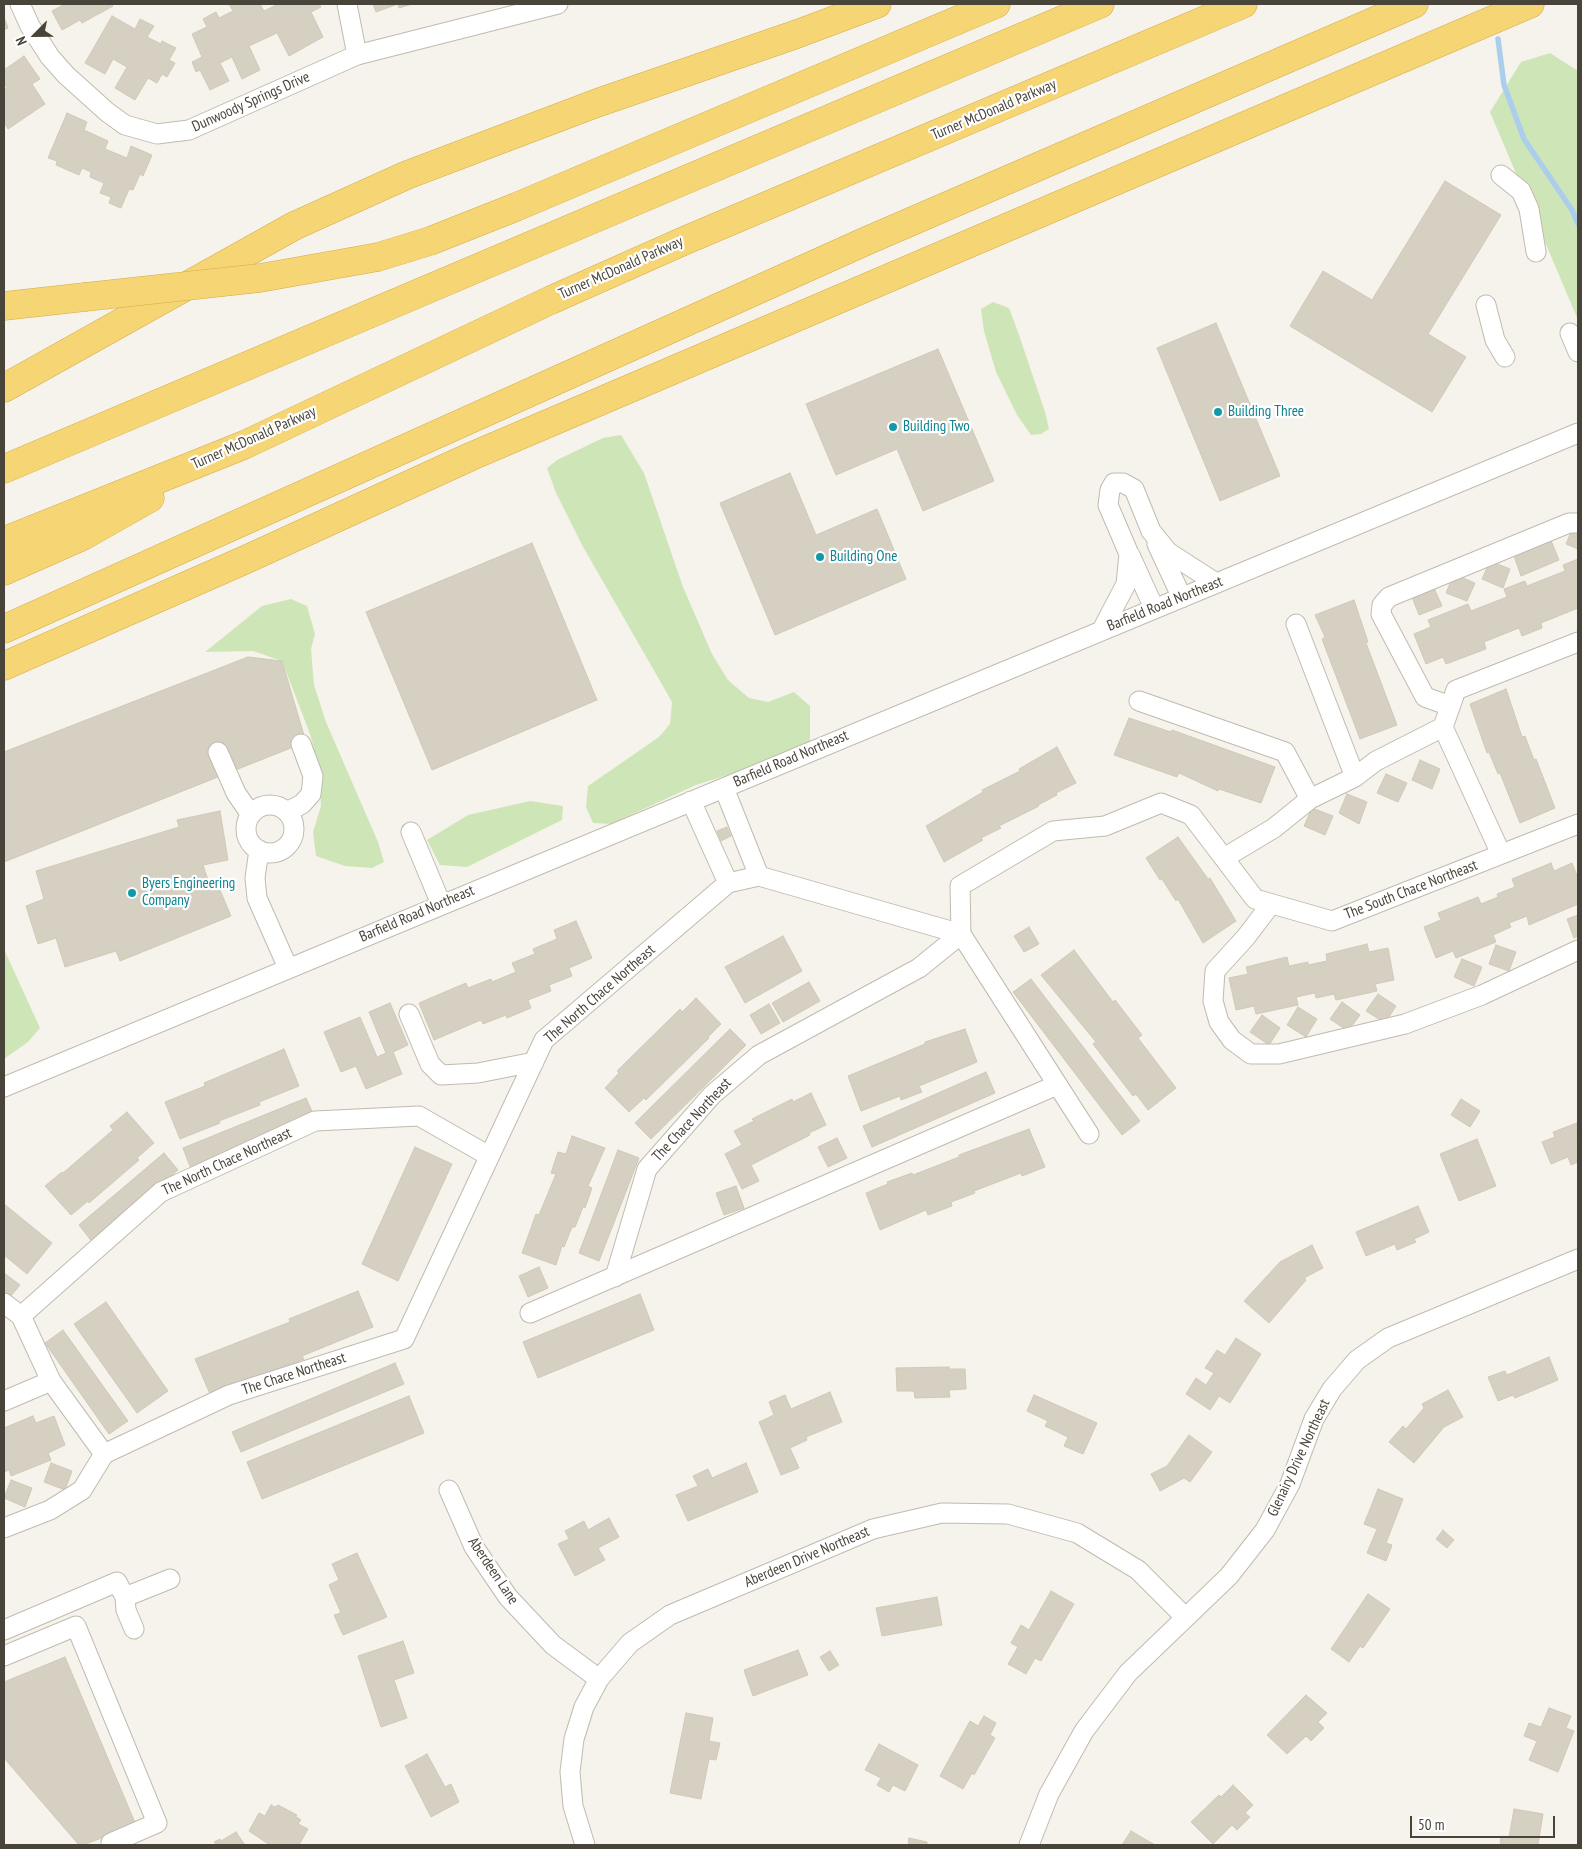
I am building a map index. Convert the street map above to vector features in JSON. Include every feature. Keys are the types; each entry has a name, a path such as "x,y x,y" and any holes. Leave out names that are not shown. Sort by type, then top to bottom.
{"highway":[{"path":"4,388 201,276 294,226 407,175 597,103 797,34 877,4"},
{"path":"4,306 260,278 378,257 430,241 516,207 996,4"},
{"path":"4,469 1100,4"},
{"name":"Turner McDonald Parkway","path":"4,541 244,445 551,300 686,240 1243,4"},
{"path":"4,629 810,266 1414,4"},
{"path":"4,666 238,563 472,456 1530,4"},
{"path":"4,571 83,536 244,445"}],"street":[{"name":"Dunwoody Springs Drive","path":"20,4 30,26 45,50 66,75 107,112 125,125 157,134 189,130 357,55 558,4"},
{"path":"347,4 357,55"},
{"path":"1501,175 1521,191 1528,209 1536,252"},
{"path":"1486,305 1495,340 1505,357"},
{"path":"1570,332 1578,352"},
{"name":"Barfield Road Northeast","path":"4,1086 1578,433"},
{"path":"1154,608 1108,506 1111,475 1134,489 1182,598"},
{"path":"1450,706 1425,697 1381,614 1382,605 1389,597 1570,523 1578,523"},
{"path":"1151,531 1168,552 1216,583"},
{"path":"1102,630 1126,584 1129,554 1127,549"},
{"path":"1296,624 1355,777"},
{"path":"1502,854 1443,727 1450,706 1456,690 1578,642"},
{"path":"1139,701 1285,752 1310,799"},
{"path":"1224,858 1274,828 1310,799 1355,777 1376,761 1443,727"},
{"path":"287,812 302,804 311,794 313,776 301,744"},
{"path":"218,752 236,793 251,815"},
{"path":"724,788 759,876"},
{"path":"691,801 728,883 759,876 961,934 1088,1134"},
{"name":"The South Chace Northeast","path":"961,934 960,886 1053,831 1105,826 1161,803 1191,815 1255,899 1332,921 1502,854 1577,827"},
{"path":"264,805 280,807 287,812 294,827 289,843 276,852 259,850 252,845 246,830 246,822 251,815 264,805"},
{"path":"411,832 441,904"},
{"path":"259,850 255,878 257,898 288,968"},
{"name":"The North Chace Northeast","path":"480,1176 544,1040 728,883"},
{"path":"1271,904 1246,937 1215,971 1213,1001 1220,1022 1232,1040 1251,1054 1278,1054 1405,1024 1482,995 1578,950"},
{"name":"The Chace Northeast","path":"614,1276 647,1168 712,1095 759,1055 920,968 961,934"},
{"path":"409,1014 430,1064 441,1075 478,1073 534,1062"},
{"path":"530,1313 1057,1085"},
{"name":"The North Chace Northeast","path":"22,1316 161,1192 315,1121 419,1116 489,1156"},
{"name":"The Chace Northeast","path":"104,1454 229,1396 404,1339 480,1176"},
{"name":"Glenairy Drive Northeast","path":"1029,1845 1049,1794 1084,1730 1128,1673 1229,1576 1265,1530 1290,1484 1314,1419 1332,1389 1357,1360 1388,1338 1578,1259"},
{"path":"4,1303 22,1316 52,1381 104,1454 82,1490 50,1510 4,1528"},
{"path":"4,1401 52,1381"},
{"name":"Aberdeen Lane","path":"448,1490 474,1547 508,1597 553,1645 599,1678"},
{"name":"Aberdeen Drive Northeast","path":"586,1845 573,1806 570,1772 574,1739 584,1707 599,1678 630,1642 670,1615 873,1529 942,1513 1008,1514 1077,1533 1138,1570 1185,1617"},
{"path":"125,1597 170,1579"},
{"path":"4,1630 117,1582 125,1597 126,1610 134,1629"},
{"path":"4,1656 76,1626 157,1823 111,1843 111,1845"}],"green space":[{"path":"1550,53 1578,71 1578,320 1490,112 1521,62"},
{"path":"993,302 1009,308 1018,332 1049,429 1041,434 1031,435 1017,415 996,372 984,331 981,309"},
{"path":"621,435 644,473 683,587 712,654 728,680 749,698 768,702 794,692 810,706 810,741 801,748 756,766 696,785 611,824 593,823 586,807 588,786 659,737 670,724 672,702 582,545 556,493 547,468 557,460 603,438"},
{"path":"291,599 307,606 315,634 311,649 314,685 326,722 378,842 384,862 372,868 345,866 316,856 313,832 321,806 319,768 310,734 282,661 253,651 205,652 262,606"},
{"path":"530,801 563,806 562,820 467,867 440,865 427,840 468,815"},
{"path":"4,949 40,1028 28,1042 4,1059"}],"building":[{"path":"65,4 111,4 113,6 82,23 80,20 62,30 52,11"},
{"path":"229,4 260,4 264,11 278,4 319,4 321,7 311,12 323,37 289,56 277,33 249,46 260,70 242,79 232,57 220,63 229,81 210,90 200,70 196,72 192,62 202,57 192,34 207,27 203,19 216,12 219,18 233,11"},
{"path":"373,4 398,4 376,12"},
{"path":"398,4 412,4 399,8"},
{"path":"112,16 135,29 140,19 154,26 147,37 161,44 162,41 176,48 169,60 175,63 167,77 162,74 157,83 148,78 135,100 115,88 127,67 113,59 105,74 85,63"},
{"path":"4,17 8,28 4,30"},
{"path":"24,56 40,79 32,84 45,104 8,129 4,122 4,90 7,88 4,84 4,70"},
{"path":"67,113 87,122 84,130 108,141 105,149 127,158 131,146 152,155 143,176 140,174 133,190 129,189 121,208 109,203 111,197 100,193 104,183 90,177 91,172 82,168 79,175 56,165 57,161 48,158"},
{"path":"1445,181 1501,215 1428,334 1466,357 1432,412 1290,326 1323,271 1372,300"},
{"name":"Building Three","path":"1216,323 1280,476 1220,501 1157,348"},
{"name":"Building Two","path":"938,349 994,481 923,511 897,449 836,475 806,404"},
{"name":"Building One","path":"790,473 816,535 877,509 906,579 775,635 720,503"},
{"path":"1574,525 1578,527 1578,549 1566,544"},
{"path":"1550,538 1559,560 1521,576 1513,553"},
{"path":"532,543 597,700 432,770 366,612"},
{"path":"1578,559 1578,608 1541,623 1542,628 1522,636 1519,628 1484,642 1486,649 1446,664 1443,657 1426,664 1414,634 1431,627 1428,620 1468,604 1471,611 1507,597 1504,589 1525,581 1527,586 1565,571 1563,565"},
{"path":"1490,561 1510,569 1503,588 1482,579"},
{"path":"1454,574 1475,583 1467,601 1446,593"},
{"path":"1434,588 1442,606 1419,615 1412,597"},
{"path":"1354,600 1368,642 1366,643 1397,725 1360,739 1322,639 1325,637 1315,615"},
{"path":"248,657 282,661 306,742 4,862 4,752"},
{"path":"1506,689 1522,737 1525,736 1534,760 1536,759 1555,808 1520,823 1500,773 1498,774 1489,752 1487,753 1470,704"},
{"path":"1129,718 1171,732 1172,730 1275,767 1261,803 1219,789 1218,791 1179,773 1177,777 1114,755"},
{"path":"1057,747 1076,783 1056,793 1057,795 1039,806 999,826 1001,828 981,838 983,840 944,862 926,826 983,792 982,790 1020,771 1019,769"},
{"path":"1420,760 1440,769 1432,789 1412,780"},
{"path":"1386,774 1407,783 1398,802 1377,793"},
{"path":"1347,794 1367,802 1359,824 1339,813"},
{"path":"1312,808 1333,816 1325,835 1304,826"},
{"name":"Byers Engineering Company","path":"220,811 228,860 203,865 210,886 217,883 231,916 120,961 116,951 65,967 56,938 38,944 26,906 44,899 36,871 179,827 177,820"},
{"path":"727,827 731,836 721,841 717,831"},
{"path":"1178,837 1208,879 1210,878 1236,921 1203,943 1178,899 1176,901 1146,858"},
{"path":"1551,863 1554,871 1572,863 1578,878 1578,904 1529,925 1527,916 1509,923 1511,927 1493,935 1496,942 1456,958 1453,951 1436,958 1424,927 1441,920 1438,913 1478,897 1481,904 1498,897 1497,894 1515,887 1512,879"},
{"path":"1578,915 1578,936 1574,938 1567,919"},
{"path":"576,921 592,958 569,968 572,976 549,985 551,991 528,1000 531,1008 507,1018 506,1015 483,1024 481,1020 434,1040 419,1003 466,983 468,988 491,979 492,982 516,972 512,963 535,954 533,949 557,939 554,930"},
{"path":"1029,927 1039,944 1024,952 1014,936"},
{"path":"783,936 802,971 745,1003 725,967"},
{"path":"1367,944 1369,952 1388,948 1394,980 1375,984 1377,991 1336,1000 1334,994 1316,998 1315,993 1296,997 1298,1005 1256,1014 1254,1006 1236,1010 1229,978 1248,974 1246,967 1287,957 1289,966 1308,962 1308,965 1327,961 1326,954"},
{"path":"1496,945 1516,952 1509,971 1489,964"},
{"path":"1074,950 1113,1002 1115,1000 1142,1035 1138,1038 1176,1088 1148,1110 1136,1094 1133,1096 1093,1044 1096,1042 1041,975"},
{"path":"1462,959 1482,967 1474,986 1454,977"},
{"path":"1031,979 1140,1121 1122,1135 1013,992"},
{"path":"809,982 820,1001 783,1022 772,1003"},
{"path":"1378,994 1396,1006 1385,1023 1366,1011"},
{"path":"696,998 721,1024 646,1100 644,1098 629,1112 605,1088 619,1073 617,1071 680,1009 682,1012"},
{"path":"1342,1002 1360,1015 1348,1031 1330,1019"},
{"path":"390,1003 408,1045 393,1052 402,1074 366,1089 356,1066 341,1072 324,1032 360,1017 377,1057 386,1053 369,1012"},
{"path":"769,1004 780,1023 761,1034 750,1015"},
{"path":"1298,1007 1317,1019 1306,1037 1287,1025"},
{"path":"1262,1015 1280,1028 1269,1045 1250,1032"},
{"path":"730,1029 746,1045 651,1139 635,1123"},
{"path":"965,1029 977,1062 919,1086 922,1092 901,1100 900,1096 861,1111 848,1076 925,1044 925,1042"},
{"path":"284,1049 299,1086 259,1102 260,1105 219,1121 220,1123 180,1139 165,1102 205,1086 204,1083"},
{"path":"986,1072 995,1093 872,1147 863,1126"},
{"path":"811,1093 826,1125 751,1165 759,1181 742,1189 725,1154 742,1145 734,1131 754,1121 752,1119 792,1099 793,1102"},
{"path":"306,1098 315,1118 191,1169 183,1148"},
{"path":"1461,1099 1480,1111 1470,1127 1451,1115"},
{"path":"127,1112 154,1143 137,1158 139,1160 89,1203 88,1201 71,1215 45,1186 113,1130 110,1126"},
{"path":"1577,1123 1578,1162 1571,1165 1568,1157 1551,1164 1542,1142 1555,1137 1553,1132"},
{"path":"1029,1129 1045,1167 1022,1176 1021,1173 974,1191 975,1193 951,1202 952,1206 928,1215 926,1210 880,1230 866,1193 888,1184 887,1182 912,1173 913,1175 959,1157 959,1155"},
{"path":"572,1136 605,1148 588,1186 592,1188 585,1208 583,1207 575,1227 572,1227 564,1247 562,1246 556,1265 522,1253 536,1214 539,1215 556,1174 551,1173 558,1152 566,1154"},
{"path":"837,1138 847,1158 828,1167 818,1147"},
{"path":"1477,1139 1496,1186 1459,1201 1440,1154"},
{"path":"415,1147 452,1164 398,1281 362,1264"},
{"path":"618,1150 639,1158 599,1261 579,1253"},
{"path":"164,1153 178,1170 93,1243 79,1225"},
{"path":"736,1186 744,1208 724,1215 716,1193"},
{"path":"4,1204 52,1243 27,1274 4,1255"},
{"path":"1418,1206 1429,1232 1414,1239 1416,1242 1397,1250 1395,1244 1366,1256 1356,1232"},
{"path":"1312,1245 1323,1268 1304,1278 1306,1280 1269,1323 1244,1301 1280,1262"},
{"path":"539,1267 548,1288 528,1297 519,1276"},
{"path":"4,1273 20,1285 6,1302 4,1301"},
{"path":"358,1291 373,1327 302,1356 304,1359 210,1394 195,1359 290,1322 289,1319"},
{"path":"640,1294 654,1330 538,1378 523,1342"},
{"path":"106,1302 168,1391 137,1413 74,1324"},
{"path":"63,1330 128,1421 109,1434 45,1343"},
{"path":"1236,1338 1261,1354 1230,1403 1219,1396 1210,1410 1186,1394 1196,1378 1206,1385 1214,1373 1205,1368 1217,1350 1225,1355"},
{"path":"1549,1357 1558,1380 1515,1398 1513,1395 1498,1401 1488,1377 1505,1371 1507,1375"},
{"path":"395,1363 404,1384 241,1452 232,1432"},
{"path":"949,1367 949,1369 965,1369 966,1389 949,1390 950,1397 915,1398 914,1391 897,1391 896,1368"},
{"path":"1448,1390 1463,1417 1444,1427 1414,1463 1389,1442 1403,1426 1406,1429 1424,1408 1422,1404"},
{"path":"830,1392 842,1422 806,1437 807,1440 790,1448 799,1468 781,1475 759,1422 774,1415 769,1402 785,1395 791,1409"},
{"path":"1034,1395 1097,1423 1083,1454 1064,1446 1068,1437 1045,1426 1048,1421 1027,1411"},
{"path":"409,1396 424,1433 262,1499 247,1462"},
{"path":"33,1416 36,1423 54,1416 65,1445 48,1453 51,1460 11,1476 9,1470 4,1472 4,1428"},
{"path":"1189,1435 1212,1452 1190,1482 1184,1478 1160,1491 1151,1474 1167,1466"},
{"path":"51,1463 72,1471 65,1490 44,1482"},
{"path":"746,1463 758,1492 688,1521 676,1495 698,1486 693,1476 708,1469 712,1478"},
{"path":"11,1480 32,1488 25,1507 4,1498"},
{"path":"1378,1489 1403,1499 1386,1543 1392,1545 1386,1561 1367,1553 1377,1529 1364,1524"},
{"path":"609,1518 619,1537 598,1548 605,1560 575,1576 558,1544 569,1539 565,1531 584,1521 588,1530"},
{"path":"1443,1530 1454,1540 1447,1548 1436,1539"},
{"path":"357,1553 387,1617 343,1635 334,1615 341,1613 329,1585 339,1580 332,1564"},
{"path":"1051,1591 1074,1604 1041,1661 1035,1658 1026,1674 1008,1664 1018,1647 1011,1643 1021,1625 1029,1630"},
{"path":"1368,1594 1390,1609 1363,1648 1360,1646 1349,1662 1331,1649"},
{"path":"937,1597 942,1625 882,1636 876,1608"},
{"path":"403,1641 414,1673 394,1680 407,1718 381,1727 358,1656"},
{"path":"798,1650 808,1675 753,1696 744,1670"},
{"path":"830,1651 839,1665 829,1671 820,1657"},
{"path":"65,1657 136,1825 83,1845 79,1845 4,1758 4,1682"},
{"path":"1306,1695 1327,1713 1318,1722 1324,1728 1311,1741 1306,1736 1287,1754 1267,1735"},
{"path":"1549,1708 1571,1716 1566,1728 1574,1731 1558,1772 1529,1760 1537,1741 1524,1736 1529,1723 1541,1727"},
{"path":"686,1713 713,1718 709,1741 720,1743 716,1760 709,1759 701,1799 670,1793"},
{"path":"984,1716 996,1723 990,1735 995,1738 974,1775 972,1773 963,1789 940,1776 970,1721 978,1726"},
{"path":"879,1744 918,1765 905,1791 893,1785 889,1792 877,1785 881,1778 865,1770"},
{"path":"427,1754 445,1787 451,1784 459,1802 431,1817 405,1766"},
{"path":"1233,1785 1253,1805 1245,1813 1250,1817 1237,1830 1232,1825 1213,1844 1191,1822 1219,1795 1221,1797"},
{"path":"271,1805 275,1807 278,1805 297,1815 295,1816 301,1820 298,1824 308,1829 299,1845 270,1845 249,1831 259,1813 265,1816"},
{"path":"1514,1809 1543,1814 1538,1845 1500,1845 1501,1837 1509,1838"},
{"path":"1131,1831 1155,1845 1122,1845"},
{"path":"236,1832 245,1845 214,1845 216,1844 214,1842 220,1839 221,1841"},
{"path":"909,1838 927,1842 927,1845 908,1845"}],"waterway":[{"path":"1498,39 1504,85 1524,139 1572,210 1578,224"}],"place":[{"name":"Building Three","path":"1218,412"},
{"name":"Building Two","path":"893,427"},
{"name":"Building One","path":"820,557"},
{"name":"Byers Engineering Company","path":"132,893"}]}
